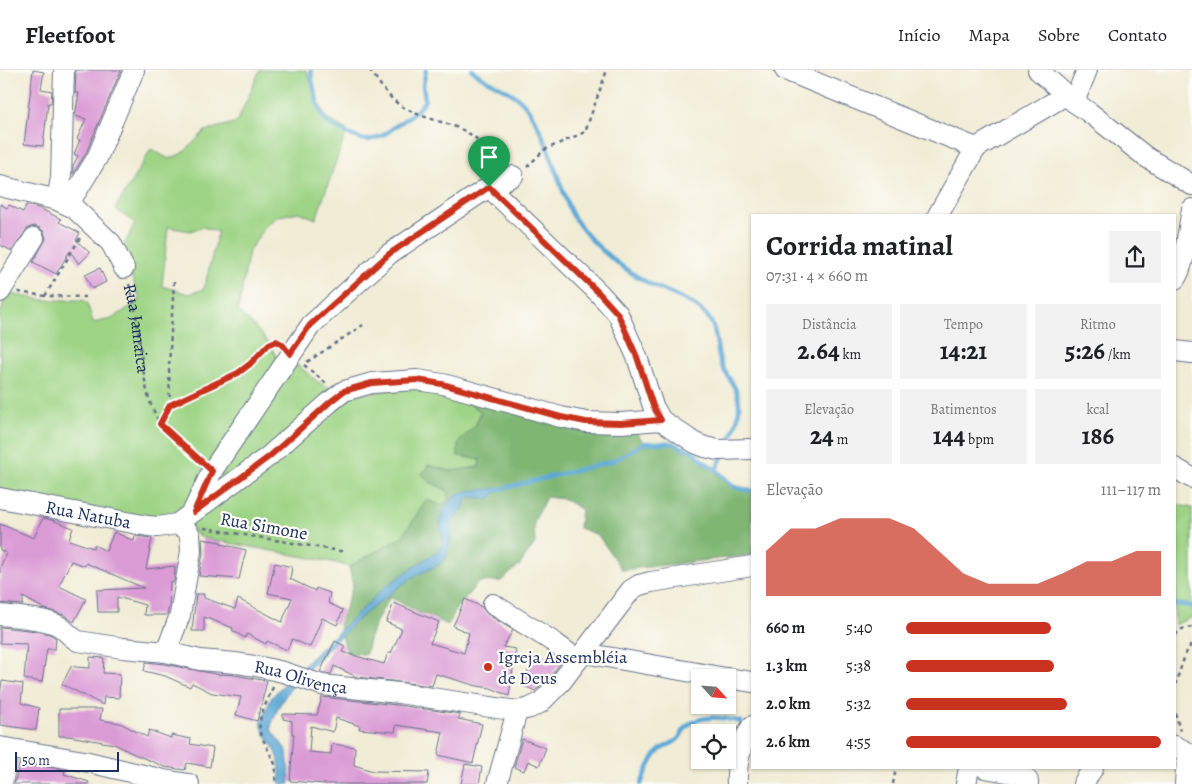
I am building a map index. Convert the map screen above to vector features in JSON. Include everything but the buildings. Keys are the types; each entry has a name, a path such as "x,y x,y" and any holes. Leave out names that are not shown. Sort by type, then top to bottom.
{"street":[{"path":"62,203 60,178 64,70"},
{"path":"62,203 98,158 134,70"},
{"path":"785,70 976,148"},
{"path":"1038,70 1070,99 1112,129 1146,158 1192,185"},
{"path":"939,214 976,148 1070,99 1087,70"},
{"path":"194,512 212,471 310,325 389,254 500,182 618,314 637,357 653,406 661,420 695,443 735,449"},
{"name":"Rua Jamaica","path":"0,186 62,203 91,222 111,243 124,268"},
{"path":"1176,278 1179,275 1192,209"},
{"path":"1,290 34,238"},
{"path":"1176,351 1192,353"},
{"path":"166,652 180,615 192,541 186,529 177,524 270,456 344,391 372,383 417,380 442,384 561,417 586,422 621,423 661,420"},
{"path":"1176,469 1192,478"},
{"name":"Rua Natuba","path":"0,498 148,526 158,527 177,524"},
{"name":"Rua Olivença","path":"0,615 31,619 59,626 78,641 166,652 200,660 236,663 322,685 399,693 517,711 540,703 561,682 622,600 631,590 639,585 712,571 751,566"},
{"path":"493,604 552,641 581,656 691,673"},
{"path":"736,679 751,682"},
{"path":"497,784 517,711"},
{"path":"737,784 738,759 742,745 751,728"},
{"path":"2,784 4,748 84,761 189,784"},
{"path":"1184,749 1185,784"},
{"path":"966,784 969,769"},
{"path":"990,769 1023,775 1028,784"},
{"path":"1084,784 1092,769"}],"path":[{"path":"370,70 386,92 406,109 416,115 464,130 480,140 495,162 500,182 525,168 544,150 585,132 607,70"},
{"path":"45,296 91,222"},
{"name":"Rua Jamaica","path":"124,268 135,304 140,353 148,397 160,424"},
{"path":"174,280 169,368 170,405 160,424 212,471"},
{"path":"1,290 45,296 84,297"},
{"path":"344,391 325,383 303,364 363,324"},
{"path":"170,405 238,373 250,364 269,344 276,341 282,344 290,354"},
{"name":"Rua Simone","path":"177,524 346,552"},
{"path":"1176,634 1182,629 1192,627"},
{"path":"1176,682 1185,655 1192,643"},
{"path":"275,784 276,766 259,731 261,715 273,688 296,677"},
{"path":"893,784 896,769"}],"green space":[{"path":"260,70 306,70 318,102 327,118 347,130 316,219 299,212 279,216 267,224 249,251 238,311 262,335 272,348 279,363 180,516 152,523 0,492 0,311 2,311 5,293 44,300 83,300 87,302 93,323 112,319 140,300 122,249 135,223 115,209 151,149 169,159 183,153 205,131 237,122","holes":["168,227 190,231 203,227 218,232 204,289 189,294 162,286"]},
{"path":"295,363 318,382 337,391 200,504"},
{"path":"410,387 460,397 481,411 476,424 459,443 458,456 480,459 479,467 451,471 428,481 449,491 448,501 441,505 426,500 403,536 349,567 337,563 203,538 195,533 187,521 343,397"},
{"path":"460,397 637,433 644,443 671,443 694,452 734,487 751,491 751,555 622,570 598,535 579,528 581,509 564,499 546,497 534,522 535,543 520,565 501,581 479,582 457,607 448,625 390,597 375,624 366,654 347,653 339,625 353,586 349,567 403,536 426,500 441,505 448,501 448,491 428,481 422,474 428,465 451,471 479,467 480,459 458,456 458,443 476,424 481,412"},
{"path":"1176,504 1192,508 1192,617 1176,625"}],"water":[{"path":"502,488 489,499 467,498 462,510 452,523 450,542 445,559 440,564 411,578 357,620 287,693 278,708 271,726 272,731 287,751 290,784 280,784 280,768 277,756 263,731 261,723 271,698 385,587 439,550 443,543 440,521 443,510 457,494 468,491"}],"waterway":[{"path":"311,70 312,80 324,119 345,132 365,140 386,133 411,116 420,107 425,100 423,85 426,70"},
{"path":"472,70 520,99 525,105 542,135 571,213 591,239 630,272 652,285 681,298 701,310 707,316 715,334 720,360 736,389 739,399 739,413 728,444"},
{"path":"497,490 613,461 644,443 671,443 694,452 734,487 751,491"},
{"path":"716,470 723,455"},
{"path":"1176,604 1192,606"},
{"path":"641,784 657,754 677,740 688,725 707,718 721,718 741,722"}],"place":[{"name":"Igreja Assembléia de Deus","path":"488,667"}],"route":[{"path":"489,187 599,293 618,314 637,357 653,406 661,420 621,423 586,422 561,417 442,384 417,380 372,383 344,391 270,456 194,512 212,471 160,424 170,405 238,373 250,364 269,344 276,341 282,344 290,354 310,325 389,254 489,187"}]}
